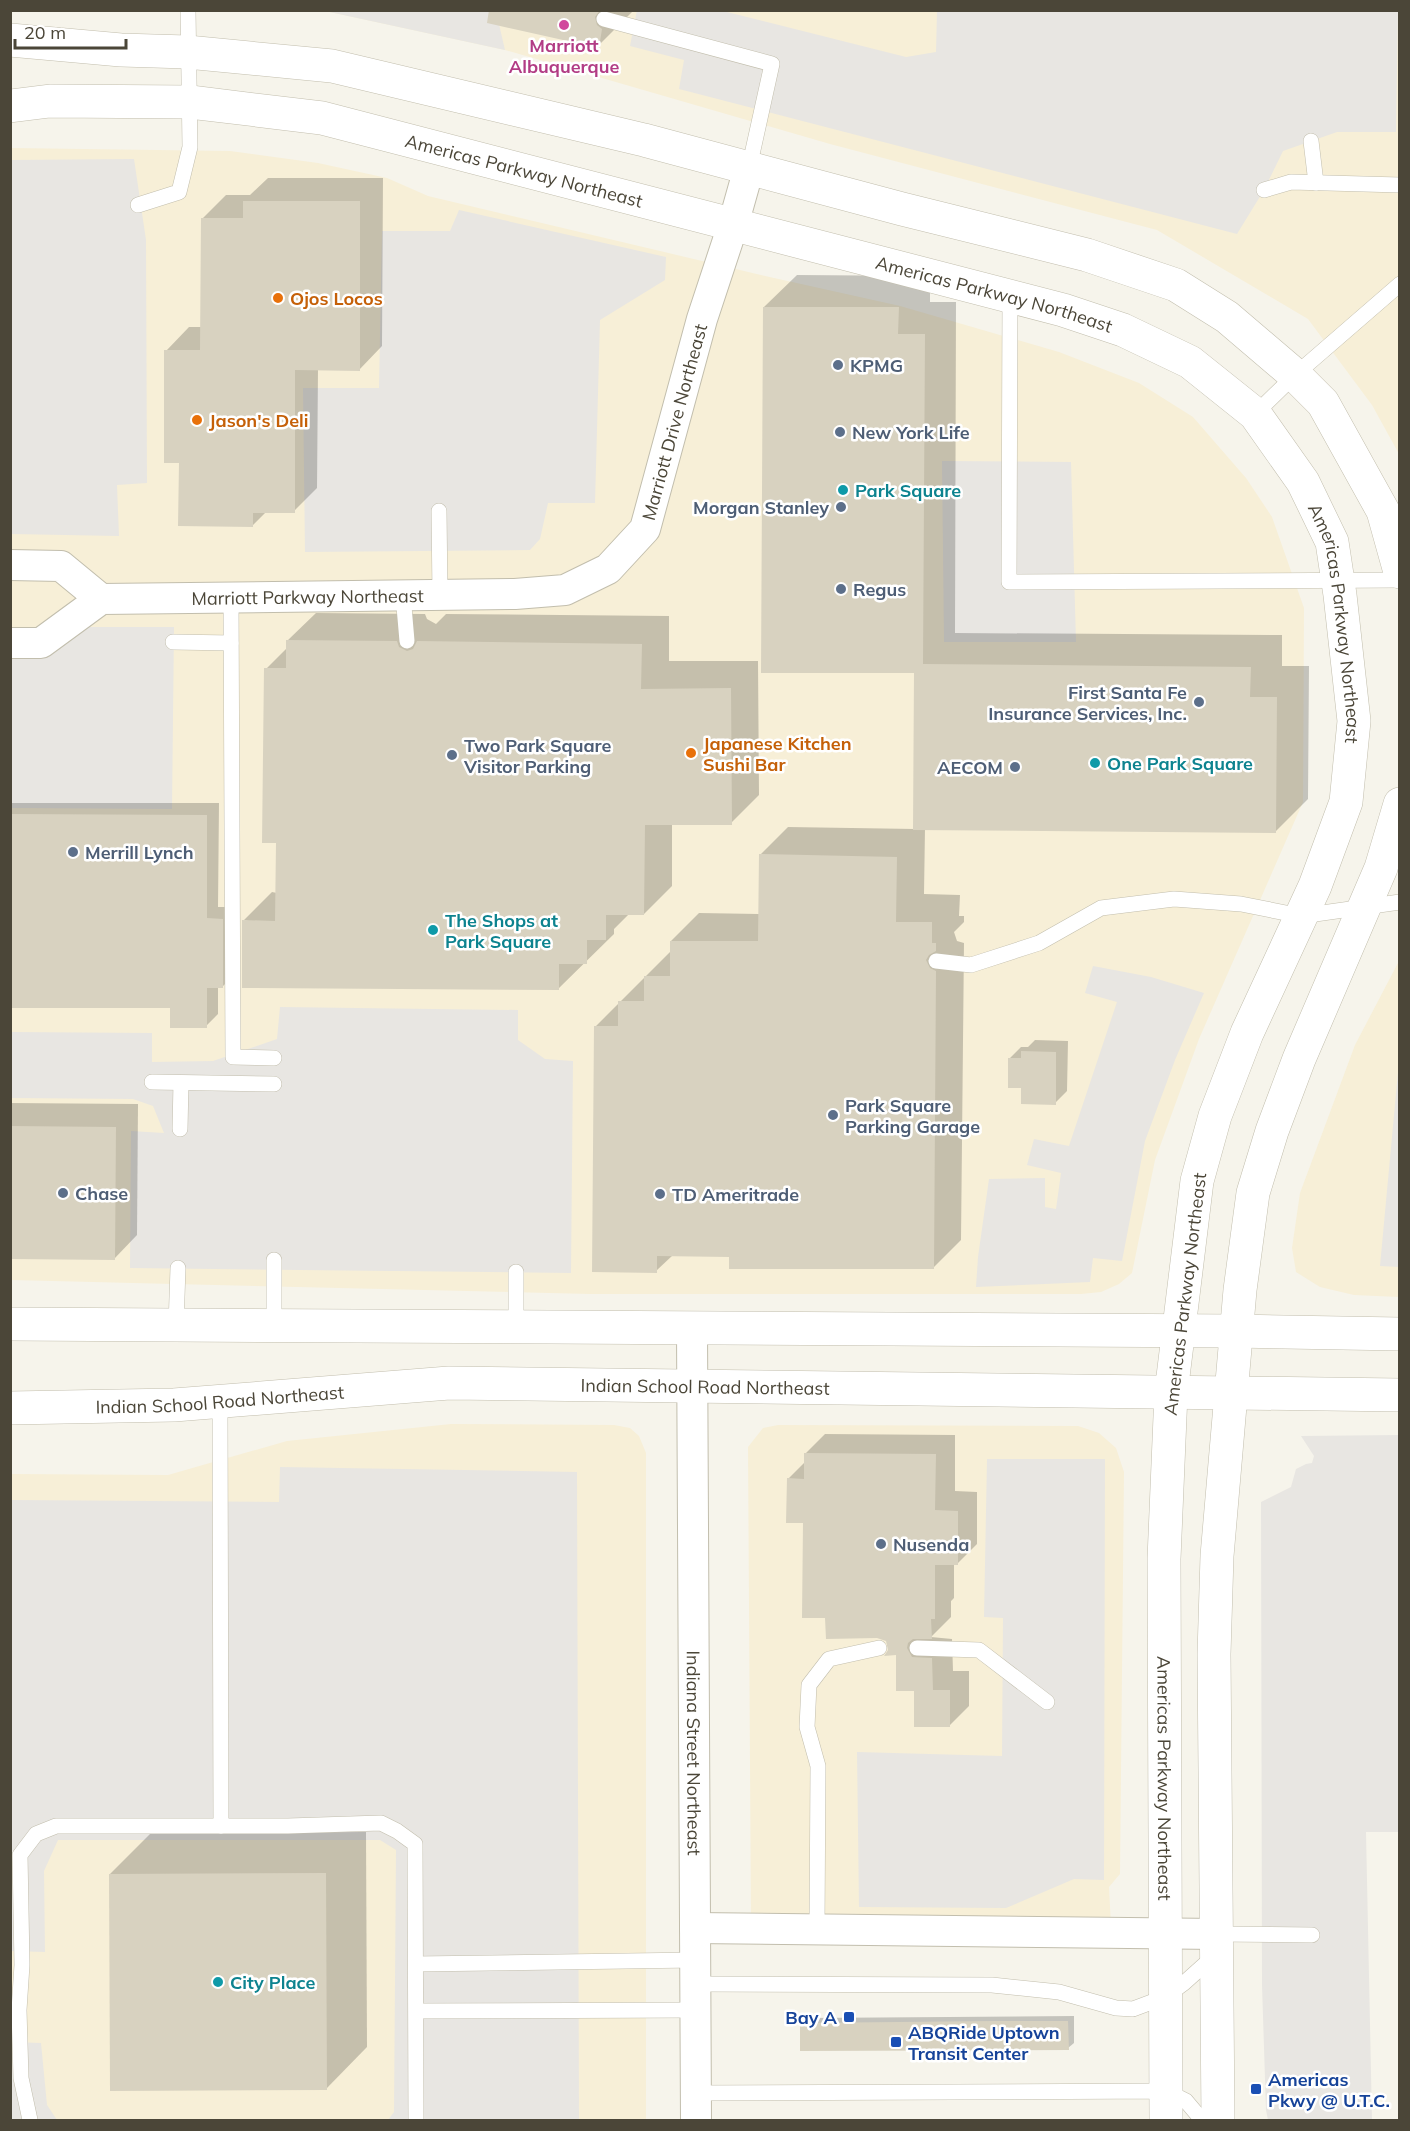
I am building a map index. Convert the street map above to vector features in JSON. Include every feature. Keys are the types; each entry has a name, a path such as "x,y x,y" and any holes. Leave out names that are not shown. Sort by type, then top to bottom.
{"street":[{"path":"10,40 121,50 187,52 332,66 644,140 1087,255 1176,285 1227,317 1295,375 1323,403 1383,511 1400,572"},
{"name":"Americas Parkway Northeast","path":"10,106 50,101 190,102 322,118 1063,310 1133,335 1190,362 1255,414 1303,482 1332,542 1354,721 1346,802 1315,886 1247,1033 1215,1116 1197,1181 1171,1393 1164,1559 1166,2106"},
{"name":"Marriott Drive Northeast","path":"515,594 565,590 608,569 645,529 702,319 733,225 748,168"},
{"path":"10,565 62,566 100,599 41,643 10,643"},
{"name":"Marriott Parkway Northeast","path":"100,599 515,594"},
{"path":"1218,2121 1215,1622 1217,1556 1232,1394 1235,1331 1253,1194 1272,1131 1299,1059 1381,868 1400,804"},
{"path":"10,1310 75,1314 168,1325"},
{"path":"10,1324 1235,1331 1400,1334"},
{"name":"Indiana Street Northeast","path":"692,1329 696,2107"},
{"name":"Indian School Road Northeast","path":"10,1408 174,1406 449,1383 692,1388 1400,1395"},
{"path":"695,1928 1164,1933 1218,1943"}],"lane":[{"path":"138,206 179,192 190,147 188,10"},
{"path":"604,19 772,64 748,168"},
{"path":"1311,141 1316,183"},
{"path":"1264,190 1291,182 1400,185"},
{"path":"1255,414 1295,375 1400,284"},
{"path":"1010,296 1009,582 1400,580"},
{"path":"439,511 440,595"},
{"path":"403,595 407,641"},
{"path":"231,597 233,1057 274,1058"},
{"path":"173,642 231,643"},
{"path":"936,961 971,966 1039,943 1101,908 1146,902 1174,899 1241,904 1300,916 1400,902"},
{"path":"152,1082 274,1084"},
{"path":"180,1129 181,1083"},
{"path":"274,1260 274,1326"},
{"path":"168,1325 178,1268"},
{"path":"516,1272 516,1328"},
{"path":"220,1402 221,1826"},
{"path":"817,1929 818,1766 807,1727 810,1685 829,1659 879,1648"},
{"path":"917,1648 979,1650 1047,1702"},
{"path":"30,2121 21,2078 15,2010 20,1855 36,1834 56,1826 381,1823 415,1844 416,2121"},
{"path":"416,1964 696,1985 992,1985 1059,1992 1116,2008 1134,2008 1165,1997 1193,1976 1218,1943 1312,1935"},
{"path":"417,2011 696,1985"},
{"path":"696,2107 1166,2106 1186,2101 1202,2121"}],"shaded area":[{"path":"637,10 723,11 906,57 936,52 937,11 1398,11 1396,132 1337,132 1283,151 1264,190 1237,234 679,89 684,60 630,46"},
{"path":"325,11 1399,11 1399,454 1372,405 1308,319 1157,230 830,144 505,50"},
{"path":"325,11 500,11 498,20 505,50"},
{"path":"11,148 230,151 318,163 387,178 428,196 900,306 1059,352 1139,383 1193,417 1246,478 1272,517 1304,608 1303,802 1199,1039 1155,1160 1132,1273 1119,1284 1101,1292 1081,1294 590,1294 11,1280"},
{"path":"134,159 146,240 147,483 117,485 119,536 11,534 11,160"},
{"path":"459,210 666,257 665,280 600,320 595,503 548,503 540,539 530,550 305,552 303,388 379,388 382,231 450,231"},
{"path":"942,461 1071,462 1076,642 944,642"},
{"path":"11,627 174,627 172,809 11,808"},
{"path":"1399,961 1399,1297 1354,1295 1320,1287 1296,1272 1292,1248 1300,1193 1355,1045"},
{"path":"1093,966 1151,977 1204,993 1175,1060 1145,1141 1122,1261 1093,1258 1090,1282 976,1287 989,1179 1045,1178 1045,1207 1056,1209 1061,1173 1027,1165 1034,1139 1069,1146 1117,1002 1085,993"},
{"path":"280,1007 518,1010 518,1040 545,1059 573,1061 571,1273 130,1268 131,1131 164,1133 153,1106 133,1099 11,1098 11,1032 152,1033 152,1062 213,1061 277,1039"},
{"path":"1398,1072 1400,1072 1399,1267 1380,1266"},
{"name":"City Place","path":"451,1424 614,1425 630,1428 639,1436 646,1453 646,2120 11,2120 11,1474 168,1475 287,1441"},
{"path":"778,1425 1078,1426 1099,1433 1116,1448 1124,1472 1120,1874 1109,1887 1111,1926 751,1922 748,1447 763,1428"},
{"path":"1399,1435 1399,1832 1366,1832 1372,2120 1268,2120 1262,1985 1261,1502 1291,1487 1296,1469 1312,1463 1314,1456 1301,1436"},
{"path":"987,1459 1105,1459 1104,1880 1074,1879 1006,1908 859,1907 857,1752 1002,1756 1003,1618 984,1617"},
{"path":"280,1467 577,1472 579,2120 388,2120 394,2112 396,1850 380,1840 58,1840 44,1871 45,1952 11,1951 11,1500 279,1502"},
{"path":"11,2042 41,2043 47,2105 57,2120 11,2120"}],"building":[{"name":"Marriott Albuquerque","path":"489,10 600,10 595,17 597,25 602,29 599,48 487,23"},
{"path":"243,201 360,201 360,371 295,370 295,513 253,513 253,527 178,526 179,463 164,463 164,350 200,350 201,218 243,218"},
{"path":"763,307 899,307 898,334 925,334 923,664 1251,667 1250,697 1277,697 1276,833 913,830 914,673 761,673"},
{"path":"286,640 397,641 399,647 407,651 413,649 417,641 642,644 641,689 731,688 732,825 645,825 644,915 606,915 606,940 587,940 587,964 559,964 559,990 242,988 242,920 275,921 276,843 262,843 264,668 286,668"},
{"path":"10,814 207,815 207,918 223,919 223,988 207,988 207,1028 170,1028 170,1008 10,1008"},
{"path":"759,854 897,857 896,922 932,922 932,943 936,943 936,951 926,960 930,968 936,971 934,1269 729,1269 729,1257 657,1256 657,1273 592,1272 594,1026 618,1026 618,1001 644,1001 644,976 670,976 670,941 758,941"},
{"path":"1021,1051 1056,1052 1056,1105 1021,1104 1021,1088 1008,1088 1008,1058 1021,1058"},
{"name":"Chase","path":"10,1126 116,1127 115,1260 10,1259"},
{"name":"Nusenda","path":"804,1453 936,1454 935,1510 958,1511 958,1565 935,1565 935,1619 931,1619 932,1639 913,1639 908,1643 907,1648 912,1657 932,1658 933,1690 950,1690 950,1727 914,1727 914,1691 896,1691 896,1655 884,1656 888,1650 886,1641 877,1638 826,1639 825,1618 802,1618 803,1523 786,1523 787,1478 804,1479"},
{"name":"City Place","path":"326,1873 327,2090 110,2091 109,1874"},
{"path":"1068,2021 1069,2050 800,2051 800,2023"}],"place":[{"name":"Marriott Albuquerque","path":"564,25"},
{"name":"Ojos Locos","path":"278,298"},
{"name":"KPMG","path":"838,365"},
{"name":"Jason's Deli","path":"197,420"},
{"name":"New York Life","path":"840,432"},
{"name":"Park Square","path":"843,490"},
{"name":"Morgan Stanley","path":"841,507"},
{"name":"Regus","path":"841,589"},
{"name":"First Santa Fe Insurance Services, Inc.","path":"1199,702"},
{"name":"Japanese Kitchen Sushi Bar","path":"691,753"},
{"name":"Two Park Square Visitor Parking","path":"452,755"},
{"name":"One Park Square","path":"1095,763"},
{"name":"AECOM","path":"1015,767"},
{"name":"Merrill Lynch","path":"73,852"},
{"name":"The Shops at Park Square","path":"433,930"},
{"name":"Park Square Parking Garage","path":"833,1115"},
{"name":"Chase","path":"63,1193"},
{"name":"TD Ameritrade","path":"660,1194"},
{"name":"Nusenda","path":"881,1544"},
{"name":"City Place","path":"218,1982"},
{"name":"Bay A","path":"849,2017"},
{"name":"ABQRide Uptown Transit Center","path":"896,2042"},
{"name":"Americas Pkwy @ U.T.C.","path":"1256,2089"}]}
